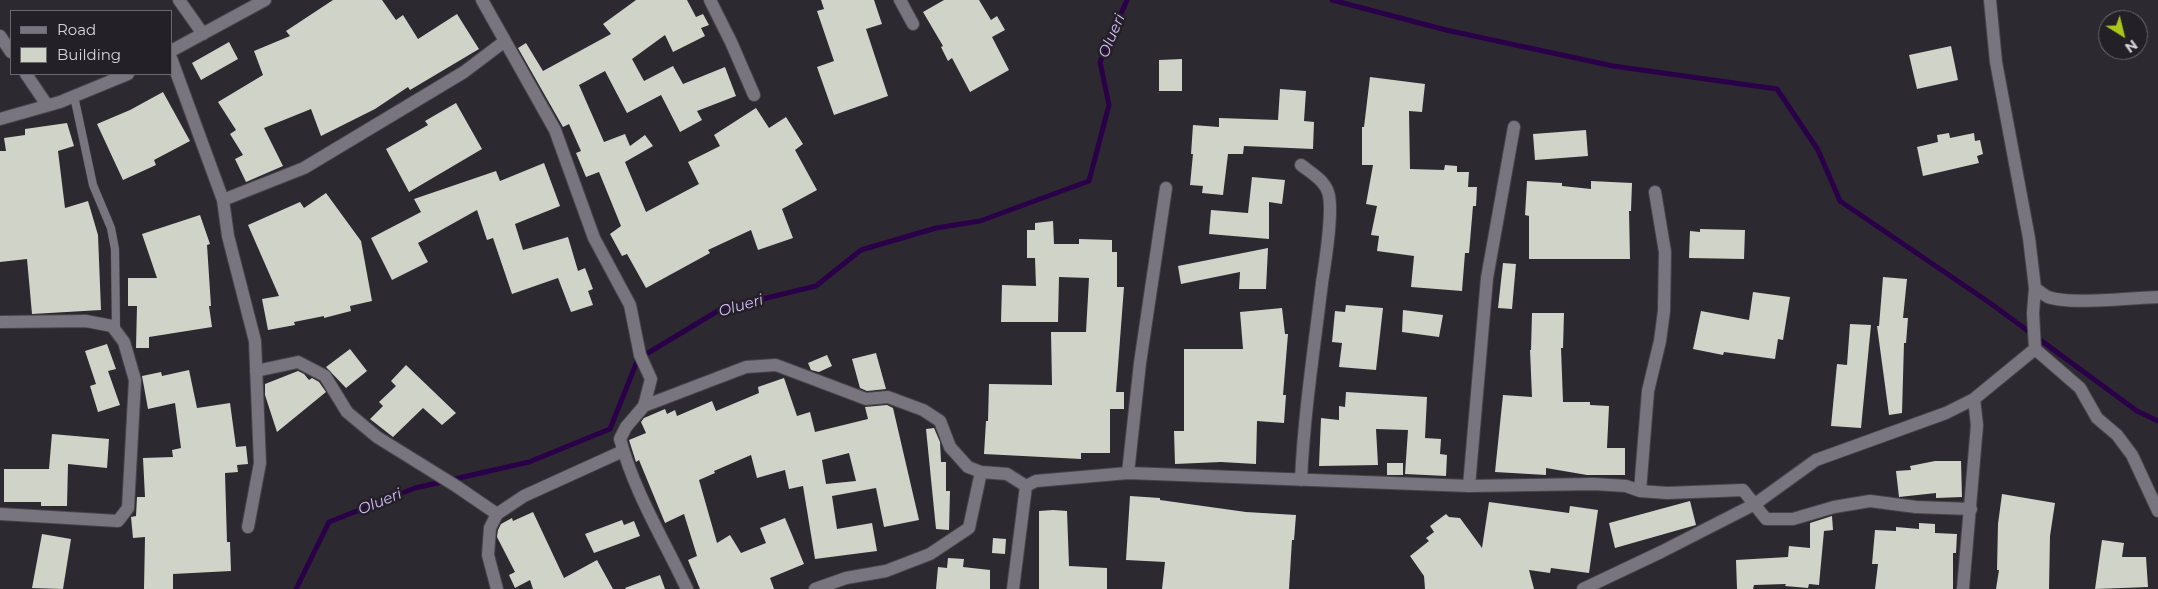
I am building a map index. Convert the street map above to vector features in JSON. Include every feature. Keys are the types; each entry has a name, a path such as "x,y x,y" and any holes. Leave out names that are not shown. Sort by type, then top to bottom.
{"street":[{"path":"179,0 203,34"},
{"path":"172,50 265,0"},
{"path":"482,0 555,130 594,238 630,305 640,355 651,379 644,406 626,427 620,439 628,466 655,528 687,589"},
{"path":"710,0 754,94"},
{"path":"900,0 913,24"},
{"path":"1990,0 1996,62 2028,238 2035,288 2033,313 2035,349 2080,388 2097,418 2116,435 2132,455 2158,511"},
{"path":"0,36 10,51"},
{"path":"223,200 304,168 464,72 505,41"},
{"path":"172,61 223,200 228,236 255,341 260,463 248,527"},
{"path":"27,75 47,105"},
{"path":"0,119 74,96 126,75"},
{"path":"1469,486 1487,278 1514,127"},
{"path":"1301,165 1319,179 1328,191 1329,205 1326,253 1303,424 1301,480"},
{"path":"1128,473 1140,362 1166,188"},
{"path":"1640,491 1648,391 1660,341 1664,311 1665,252 1655,192"},
{"path":"2035,288 2048,296 2058,299 2099,300 2158,297"},
{"path":"0,322 86,321 112,326 124,342 135,380 128,508 118,521 0,514"},
{"path":"1583,589 1661,552 1754,504 1816,460 1946,412 1974,399 2035,349"},
{"path":"256,371 298,362 325,376 347,412 377,437 497,514"},
{"path":"644,406 746,367 776,365 866,400 888,397 923,410 940,421 950,447 962,462 981,472 1007,474 1026,486"},
{"path":"1963,589 1977,425 1974,399"},
{"path":"497,589 488,556 490,528 497,514 524,496 623,451"},
{"path":"816,589 846,578 886,571 930,554 969,528 981,472"},
{"path":"1026,486 1036,482 1128,473 1469,486 1594,484 1626,486 1640,491 1667,493 1743,490 1766,519 1793,519 1834,507 1870,501 1916,507 1971,509"},
{"path":"1013,589 1026,486"}],"lane":[{"path":"74,96 93,185 111,228 115,249 116,330"}],"building":[{"path":"333,0 382,0 396,20 403,15 418,39 457,14 479,49 410,90 408,87 375,109 321,136 311,109 264,128 283,166 246,182 235,159 243,155 230,134 236,130 218,102 263,75 254,51 290,36 286,31"},
{"path":"636,0 687,0 696,17 703,14 709,25 701,28 705,36 673,52 665,35 632,59 644,81 673,66 683,84 725,67 736,96 697,111 702,120 680,132 661,95 627,113 605,71 579,85 604,142 625,134 630,146 645,135 653,146 625,162 646,212 699,184 688,162 720,146 714,135 756,108 769,128 786,117 803,144 795,150 817,190 782,209 793,238 758,250 751,230 708,250 710,253 646,288 627,254 622,256 610,234 621,226 599,172 586,177 576,153 581,151 569,124 563,127 518,48 526,43 543,71 611,34 603,24"},
{"path":"821,0 874,0 882,24 866,29 888,96 834,115 817,67 834,61 817,11 824,9"},
{"path":"944,0 979,0 991,20 997,16 1005,30 992,37 1009,70 970,92 952,58 948,61 941,47 943,46 923,12"},
{"path":"229,42 238,59 201,80 192,63"},
{"path":"1951,46 1958,80 1917,89 1909,55"},
{"path":"1182,59 1182,91 1159,91 1159,60"},
{"path":"1370,77 1425,84 1422,112 1409,111 1410,169 1444,170 1445,165 1457,166 1457,172 1469,172 1468,187 1477,187 1476,206 1473,206 1469,253 1465,253 1462,291 1411,287 1414,256 1377,251 1379,236 1371,235 1377,206 1366,204 1373,165 1362,165 1362,127 1364,127"},
{"path":"1280,89 1306,91 1304,121 1314,122 1313,149 1244,146 1243,154 1228,154 1223,195 1202,193 1203,186 1190,185 1193,125 1219,127 1219,118 1278,120"},
{"path":"163,92 190,141 154,160 156,165 123,180 97,124 130,110"},
{"path":"456,103 482,149 409,192 386,149 428,125 425,121"},
{"path":"67,123 74,146 58,151 65,208 88,201 98,235 101,310 32,314 27,259 0,262 0,151 6,151 4,138 25,135 25,129"},
{"path":"1586,130 1588,156 1535,160 1533,134"},
{"path":"1949,133 1950,138 1974,133 1975,141 1980,140 1983,154 1977,156 1979,163 1923,176 1917,147 1938,142 1937,135"},
{"path":"544,163 560,206 515,224 523,250 568,237 578,271 585,268 593,289 588,291 593,305 571,312 558,278 512,294 493,238 487,240 477,210 418,243 428,262 392,280 371,238 421,212 414,199 496,171 500,181"},
{"path":"1252,177 1285,180 1282,204 1269,202 1269,239 1209,234 1211,210 1248,213"},
{"path":"1527,181 1562,183 1562,186 1591,189 1591,181 1632,183 1631,211 1629,211 1630,259 1529,259 1529,216 1525,215"},
{"path":"326,193 361,241 372,301 350,306 351,311 324,318 324,316 294,322 295,325 268,330 262,299 279,296 248,225 300,202 304,208"},
{"path":"200,215 210,244 207,245 211,306 209,306 212,327 149,337 149,348 136,348 137,306 128,306 128,278 157,278 142,234"},
{"path":"1053,221 1054,244 1079,244 1079,239 1112,240 1112,252 1117,252 1117,287 1124,287 1116,392 1124,392 1124,409 1110,409 1110,453 1081,453 1081,459 984,454 986,421 988,421 989,384 1052,385 1051,332 1086,332 1089,278 1059,277 1058,322 1001,322 1002,285 1036,286 1035,258 1027,258 1027,230 1035,230 1035,223"},
{"path":"1700,229 1745,230 1744,259 1689,258 1690,231 1700,232"},
{"path":"1268,248 1266,289 1239,289 1240,272 1181,284 1178,266"},
{"path":"1503,263 1516,264 1512,309 1498,308"},
{"path":"1883,277 1907,279 1903,318 1908,318 1906,343 1904,343 1902,413 1889,415 1877,326 1879,326"},
{"path":"1753,292 1790,297 1783,340 1778,339 1775,359 1724,352 1723,355 1693,349 1701,311 1749,320"},
{"path":"1346,305 1383,308 1376,370 1339,367 1342,343 1332,342 1335,311 1345,312"},
{"path":"1282,308 1285,334 1288,334 1283,395 1286,395 1284,423 1257,421 1256,464 1221,462 1175,464 1174,431 1184,431 1184,349 1243,349 1240,312"},
{"path":"1403,310 1443,315 1439,337 1402,332"},
{"path":"1532,313 1564,313 1563,348 1561,348 1563,402 1590,402 1590,405 1609,406 1607,448 1625,448 1625,475 1587,475 1546,468 1546,475 1495,472 1503,395 1532,397 1530,350"},
{"path":"1850,324 1871,325 1861,428 1831,426 1837,364 1847,365"},
{"path":"107,344 116,369 108,371 120,405 98,412 90,386 96,384 85,351"},
{"path":"350,349 367,371 346,388 326,367"},
{"path":"876,353 886,389 867,391 860,388 852,359"},
{"path":"827,355 832,366 819,372 811,370 808,363"},
{"path":"406,365 456,413 442,425 423,408 393,437 370,419 383,406 379,402 396,386 391,381"},
{"path":"189,370 197,408 230,403 236,447 246,446 248,464 237,465 238,472 225,473 227,542 230,542 231,571 173,574 173,589 144,589 145,537 133,538 131,517 136,516 137,497 145,497 143,458 173,457 172,450 181,448 175,403 148,409 142,376 161,372 162,376"},
{"path":"298,371 309,380 312,378 319,382 326,392 277,432 265,395 265,384"},
{"path":"784,378 797,416 810,412 815,432 868,419 865,407 887,405 893,408 919,520 884,527 876,488 832,496 837,529 872,523 877,551 815,559 803,486 789,489 785,470 757,478 751,455 714,471 715,473 699,480 717,543 730,535 741,553 766,543 760,528 785,518 804,564 770,578 774,589 700,589 688,560 697,556 684,514 665,523 639,460 636,462 629,440 646,433 641,422 644,418 665,409 667,414 675,410 677,416 712,401 716,411 759,393 758,387","holes":["849,453 856,481 826,484 822,460"]},
{"path":"1346,392 1427,397 1425,438 1441,439 1440,454 1447,455 1446,476 1405,474 1408,430 1376,429 1378,465 1319,466 1321,418 1339,420 1339,406 1345,407"},
{"path":"934,428 940,442 941,462 946,462 946,491 950,491 949,530 936,529 926,429"},
{"path":"52,434 109,439 107,468 68,464 67,506 41,506 41,502 4,502 4,469 49,469"},
{"path":"1935,461 1961,461 1962,497 1936,498 1936,493 1899,497 1896,471 1911,470 1910,466"},
{"path":"1387,463 1403,463 1403,475 1387,475"},
{"path":"2002,494 2055,503 2050,536 2049,589 1996,589 1999,570 1997,570 1998,524"},
{"path":"1130,496 1160,498 1160,500 1246,512 1296,515 1294,540 1292,540 1289,589 1162,589 1165,562 1126,560"},
{"path":"1690,501 1696,525 1615,548 1609,523"},
{"path":"1489,502 1569,513 1570,506 1598,510 1589,573 1551,568 1550,573 1529,570 1534,589 1425,589 1424,576 1410,556 1429,541 1426,538 1434,532 1430,526 1446,514 1449,517 1460,518 1482,548"},
{"path":"1039,511 1067,511 1069,566 1107,568 1107,589 1039,589"},
{"path":"533,512 564,578 597,560 613,589 533,589 530,580 515,588 509,575 515,572 497,537 498,530 501,524 512,518 513,521"},
{"path":"1832,516 1833,530 1824,531 1819,585 1809,584 1808,588 1785,586 1786,584 1754,585 1753,589 1737,589 1736,560 1788,557 1789,546 1810,548 1810,523"},
{"path":"622,520 624,525 634,521 640,536 594,553 585,534"},
{"path":"1919,523 1935,524 1935,533 1957,534 1956,553 1953,553 1953,589 1875,589 1878,564 1872,564 1875,530 1896,531 1896,527 1919,529"},
{"path":"42,534 71,539 63,589 32,588"},
{"path":"993,538 1006,539 1005,554 992,553"},
{"path":"2102,540 2124,543 2122,557 2146,557 2148,587 2095,589"},
{"path":"948,558 964,559 963,567 990,570 990,589 936,589 938,567 947,568"},
{"path":"660,575 665,589 625,588"}],"waterway":[{"name":"Olueri","path":"296,589 329,522 415,488 529,462 610,429 638,359 721,309 816,286 861,250 936,228 980,221 1089,181 1109,105 1100,62 1127,0"},
{"path":"1332,0 1446,30 1613,66 1777,89 1818,150 1840,201 1990,303 2137,411 2158,421"}]}
